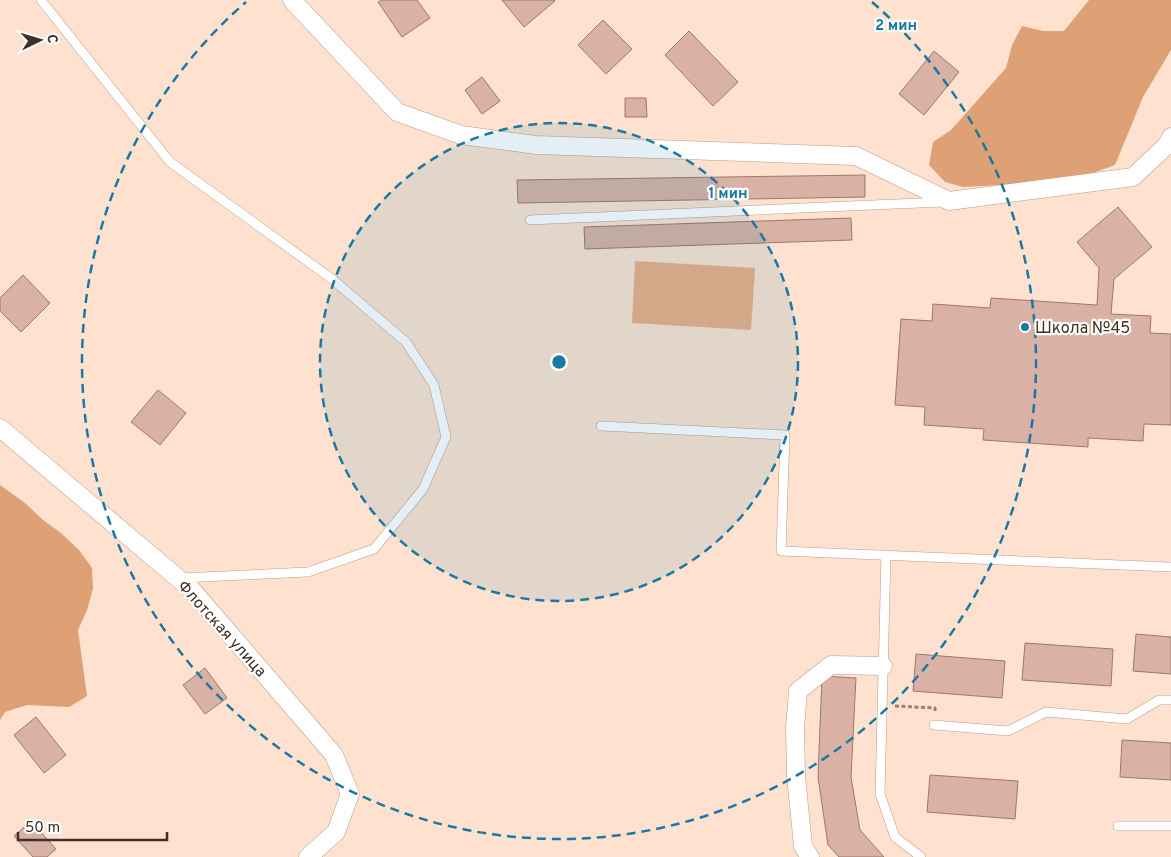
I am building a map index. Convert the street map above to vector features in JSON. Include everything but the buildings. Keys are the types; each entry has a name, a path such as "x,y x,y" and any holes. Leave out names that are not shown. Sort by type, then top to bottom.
{"street":[{"path":"292,0 397,112 461,135 536,145 856,156 949,201 1133,176 1167,145 1171,137"},
{"name":"Флотская улица","path":"0,428 192,590 334,755 350,794 336,832 308,857"},
{"path":"810,857 803,846 796,776 798,691 831,665 883,666"}],"lane":[{"path":"41,0 170,162 332,279 406,342 434,385 446,437 423,490 374,549 308,572 178,578"},
{"path":"530,220 949,201"},
{"path":"601,426 786,435 781,551 1171,567"},
{"path":"886,555 880,794 895,837 921,857"},
{"path":"934,725 1008,731 1046,712 1127,719 1159,700 1171,700"},
{"path":"1118,826 1171,826"}],"shaded area":[{"path":"1089,0 1171,0 1171,50 1143,97 1115,165 1070,181 963,187 945,182 929,165 933,142 951,130 1006,68 1012,45 1022,26 1043,31 1064,31"},
{"path":"635,261 755,268 751,330 632,323"},
{"path":"0,485 25,503 79,550 92,568 93,589 87,610 78,630 87,696 69,707 27,705 5,712 0,720"}],"place":[{"name":"Школа №45","path":"1025,327"}]}
